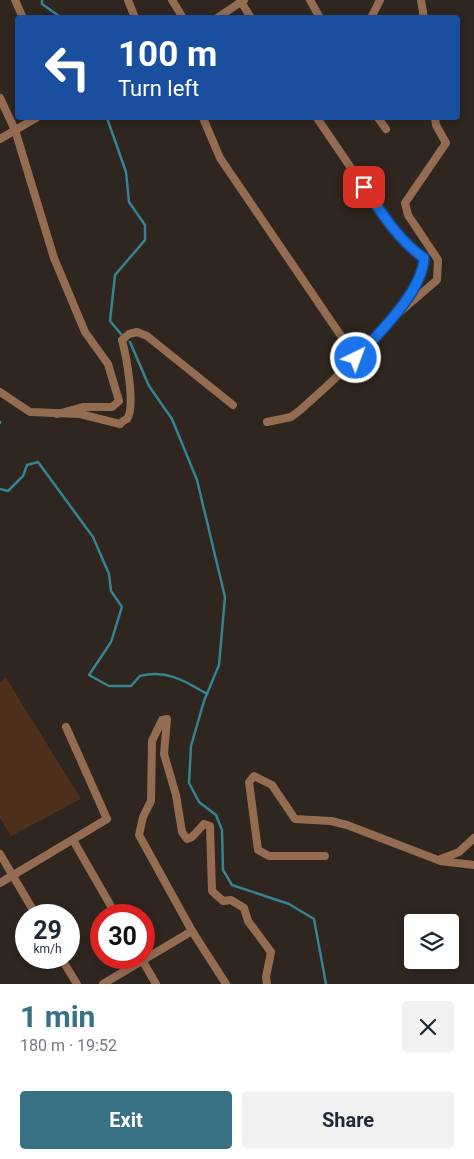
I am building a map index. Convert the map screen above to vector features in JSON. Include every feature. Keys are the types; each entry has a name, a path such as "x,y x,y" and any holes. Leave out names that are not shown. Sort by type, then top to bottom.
{"street":[{"path":"15,0 22,15"},
{"path":"128,0 134,15"},
{"path":"172,0 181,15"},
{"path":"310,0 318,15"},
{"path":"372,15 380,0"},
{"path":"421,0 424,15"},
{"path":"221,15 242,1 249,15"},
{"path":"0,98 15,130 54,258 85,332 108,364 119,401 112,407 83,407 57,414"},
{"path":"0,140 32,120"},
{"path":"204,120 220,158 356,358"},
{"path":"318,120 383,215 414,252 424,258 424,272 394,317"},
{"path":"379,120 386,129"},
{"path":"267,422 291,416 300,411 356,358 394,317 437,280 438,260 408,215 405,203 446,143 435,120"},
{"path":"0,392 30,412 80,414 120,424 126,419 130,409 129,381 122,340 129,334 137,332 147,336 233,405"},
{"path":"226,984 192,931 139,835 143,818 151,801 152,741 162,720 167,719 164,754 176,795 182,832 187,838 192,836 204,824 210,826 212,891 223,901 231,900 244,908 248,921 272,952 266,977 268,984"},
{"path":"0,883 107,819 66,727"},
{"path":"325,856 269,856 258,850 249,782 254,776 272,785 296,819 331,821 438,860 474,865"},
{"path":"438,860 459,852 474,838"},
{"path":"72,840 110,904"},
{"path":"0,854 29,904"},
{"path":"155,952 192,931"},
{"path":"68,969 77,984"},
{"path":"102,984 126,969"},
{"path":"148,969 156,984"}],"shaded area":[{"path":"6,678 81,799 11,836 0,818 0,682"}],"waterway":[{"path":"42,0 42,4 58,15"},
{"path":"108,120 126,172 129,202 145,225 145,240 115,275 110,321 121,334"},
{"path":"130,342 149,386 172,419 197,480 225,597 219,665 204,701 191,746 189,783 199,802 216,815 222,830 223,870 232,885 289,904 314,919 326,984"},
{"path":"0,489 8,491 23,476 27,465 38,462 93,537 109,574 111,591 122,607 111,642 89,675 109,686 131,686 140,676 149,674 167,675 207,694"}],"route":[{"path":"356,358 394,317 424,272 424,258 414,252 401,237 364,187"}]}
